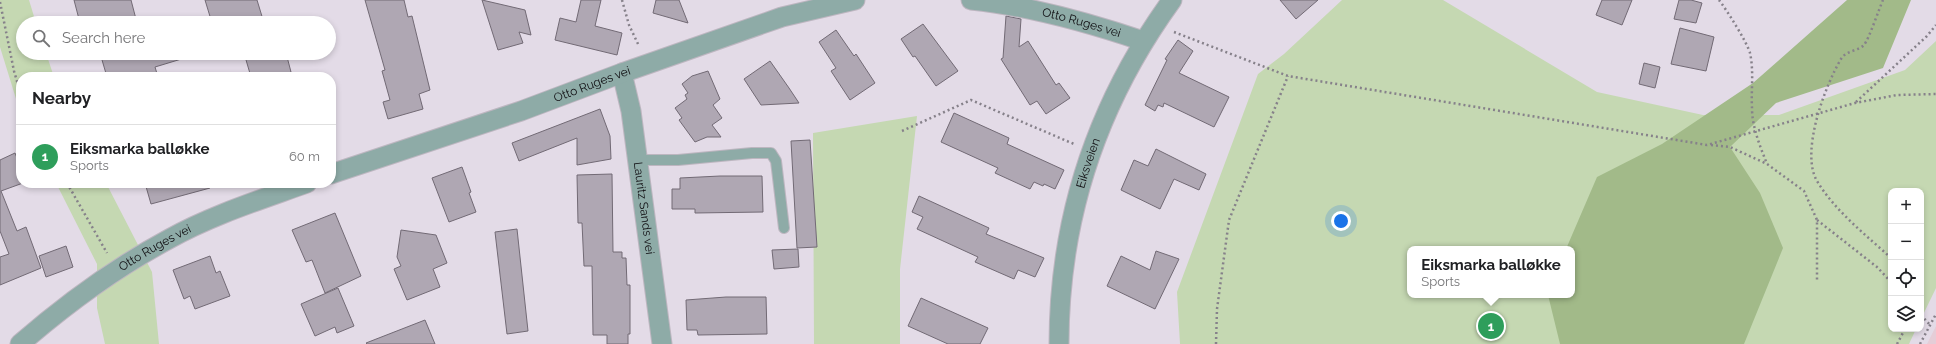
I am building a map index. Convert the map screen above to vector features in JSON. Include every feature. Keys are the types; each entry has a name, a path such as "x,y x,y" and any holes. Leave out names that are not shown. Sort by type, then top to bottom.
{"street":[{"name":"Otto Ruges vei","path":"336,172 521,111 622,73 782,17 855,0"},
{"name":"Otto Ruges vei","path":"971,0 1084,21 1143,41"},
{"name":"Eiksveien","path":"1059,344 1064,263 1074,208 1091,151 1122,81 1143,41 1172,0"},
{"name":"Lauritz Sands vei","path":"622,73 631,111 662,344"},
{"name":"Otto Ruges vei","path":"20,344 59,310 116,271 169,238 205,222 294,188"}],"lane":[{"path":"638,160 678,160 752,153 771,153 776,161 784,228"}],"path":[{"path":"622,0 629,25 648,64"},
{"path":"1719,0 1750,52 1753,82 1752,109 1755,132 1767,164"},
{"path":"1883,0 1864,45 1841,57 1817,113 1813,139 1812,165 1817,180 1840,210 1888,255"},
{"path":"0,2 16,78"},
{"path":"1155,24 1288,76 1707,145 1730,147 1767,164 1804,190 1817,220 1817,282"},
{"path":"1855,103 1927,36 1936,25"},
{"path":"1216,344 1217,309 1229,220 1288,76"},
{"path":"1707,145 1855,103 1898,95 1936,94"},
{"path":"902,131 971,100 1091,151"},
{"path":"70,188 116,271"},
{"path":"1817,220 1877,267 1888,279"},
{"path":"1920,344 1936,314"},
{"path":"1924,318 1930,325"},
{"path":"1897,344 1903,332"}],"shaded area":[{"path":"1936,326 1936,344 1927,344"}],"green space":[{"path":"0,0 29,0 34,16 16,16 16,60 48,60 52,72 16,72 16,99 0,47"},
{"path":"1342,0 1443,0 1597,92 1703,115 1779,115 1905,70 1936,41 1936,288 1924,313 1924,188 1888,188 1888,332 1915,332 1909,344 1180,344 1177,292 1258,74 1284,54"},
{"path":"1847,0 1911,0 1883,68 1776,103 1730,147 1760,193 1783,248 1744,344 1560,344 1549,298 1575,298 1575,246 1567,246 1597,177 1662,144 1753,83"},
{"path":"917,116 900,269 900,344 814,344 813,133"},
{"path":"59,188 109,188 152,272 159,344 105,344 97,308 97,264"}],"building":[{"path":"74,0 131,0 135,16 78,16"},
{"path":"205,0 257,0 262,16 210,16"},
{"path":"365,0 404,0 408,17 412,16 430,90 419,94 423,109 388,119 383,102 390,100 382,71 385,70"},
{"path":"482,0 525,10 531,35 519,32 523,43 498,50"},
{"path":"581,0 601,0 595,26 622,33 617,55 555,40 560,18 576,22"},
{"path":"656,0 679,0 688,23 653,13"},
{"path":"1280,0 1318,0 1296,19"},
{"path":"1602,0 1632,0 1622,25 1596,15"},
{"path":"1679,0 1691,0 1702,3 1696,23 1674,19"},
{"path":"1006,16 1021,19 1019,47 1028,41 1056,85 1059,83 1070,98 1046,114 1037,101 1030,105 1001,59 1003,58"},
{"path":"923,24 958,71 936,86 901,39"},
{"path":"1680,28 1714,37 1706,71 1671,64"},
{"path":"836,30 854,56 856,54 875,83 850,100 831,71 836,68 819,42"},
{"path":"1178,40 1193,51 1179,73 1229,97 1214,127 1164,103 1163,107 1158,105 1155,111 1145,105 1167,60 1165,59"},
{"path":"102,60 178,60 155,67 156,72 106,72"},
{"path":"246,60 288,60 291,72 250,72"},
{"path":"770,61 799,103 761,105 744,79"},
{"path":"1644,63 1660,67 1655,88 1639,84"},
{"path":"708,71 720,99 713,105 722,118 712,125 721,137 707,137 695,142 679,120 682,118 675,108 687,99 685,95 688,93 682,84 692,76"},
{"path":"600,109 610,136 611,159 577,165 577,138 519,161 512,143"},
{"path":"954,113 1009,138 1007,144 1064,170 1055,189 1044,184 1043,186 1034,182 1030,189 995,173 998,168 941,142"},
{"path":"810,140 817,247 797,248 791,141"},
{"path":"1156,149 1206,174 1199,190 1174,179 1160,209 1121,190 1134,160 1148,166"},
{"path":"15,153 16,156 16,186 1,191 17,231 26,227 41,268 0,285 0,257 9,254 0,231 0,160"},
{"path":"462,167 476,212 449,222 432,178"},
{"path":"612,174 613,252 622,252 622,258 626,258 627,285 630,285 630,334 628,334 628,344 607,344 607,335 593,335 592,266 584,266 582,223 578,223 577,175"},
{"path":"762,176 763,212 695,213 695,209 672,209 672,189 680,189 680,178"},
{"path":"146,188 210,188 151,204"},
{"path":"919,196 989,228 986,234 1044,258 1035,277 1018,270 1014,279 975,262 978,257 917,229 923,217 912,212"},
{"path":"335,213 361,276 325,293 312,260 306,262 292,230"},
{"path":"517,229 528,331 507,334 495,232"},
{"path":"401,230 436,235 447,263 433,269 440,287 407,300 394,269 401,266 397,257"},
{"path":"66,246 73,267 46,277 39,256"},
{"path":"798,249 799,267 774,269 772,250"},
{"path":"1156,251 1179,259 1155,309 1107,286 1121,256 1150,270"},
{"path":"210,256 216,273 220,271 230,296 195,309 190,296 184,299 173,270"},
{"path":"338,288 354,326 337,333 335,327 315,336 301,304"},
{"path":"726,297 766,297 767,334 698,335 697,330 687,330 686,300"},
{"path":"921,298 988,328 980,344 948,344 908,326"},
{"path":"425,320 435,344 366,343"}],"place":[{"name":"Eiksmarka balløkke","path":"1491,326"}]}
